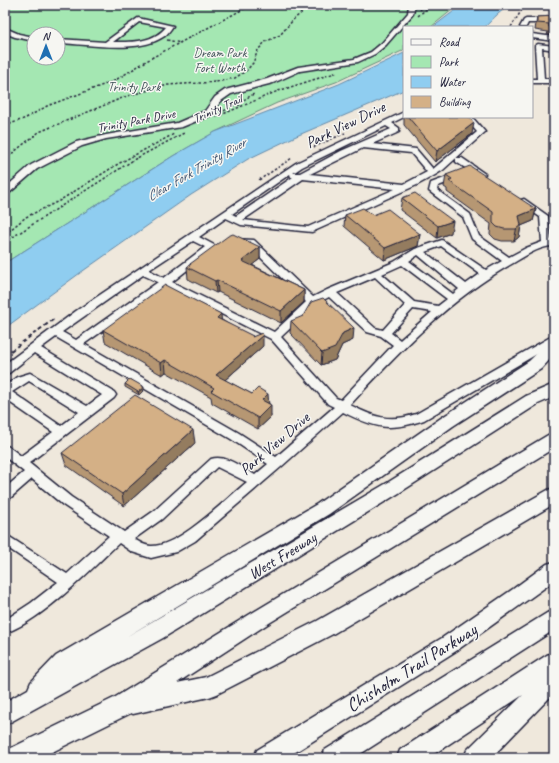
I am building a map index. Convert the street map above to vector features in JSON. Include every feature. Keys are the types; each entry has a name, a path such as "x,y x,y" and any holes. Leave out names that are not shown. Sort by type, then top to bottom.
{"highway":[{"path":"31,698 64,663 323,509 447,422 535,365 554,346"},
{"name":"West Freeway","path":"5,714 31,698 156,631 392,488 532,400 554,390"},
{"path":"15,758 122,706 259,619 554,440"},
{"path":"122,706 209,687 324,628 554,495"},
{"name":"Chisholm Trail Parkway","path":"265,758 473,628 525,593 554,570"},
{"path":"333,758 554,618"},
{"path":"408,758 554,662"},
{"path":"475,758 554,677"}],"street":[{"name":"Trinity Park Drive","path":"5,192 34,167 79,144 106,137 179,125 208,113 218,99 228,92 270,81 298,69 356,61 373,53 384,44 411,13 412,5"},
{"path":"66,41 107,43 144,42 159,37 170,26 138,20 107,43"},
{"path":"523,26 526,21 554,21"},
{"path":"5,30 17,36 26,38"},
{"path":"533,36 554,39"},
{"path":"541,77 535,46 554,48"},
{"path":"533,73 554,81"},
{"path":"533,81 541,77"},
{"name":"Park View Drive","path":"5,370 80,313 299,165 403,114"},
{"path":"226,215 237,220 309,230 405,187 440,168 482,132 469,118"},
{"path":"237,220 301,176 361,145 396,130 387,122"},
{"path":"361,145 413,151 432,173"},
{"path":"459,160 487,178"},
{"path":"474,170 434,185 433,191 467,216 475,237 508,261"},
{"path":"285,174 405,187"},
{"path":"519,199 544,216 551,243"},
{"path":"193,237 217,244 251,242 312,302"},
{"path":"275,337 312,302 330,292 397,264 418,251 442,243 486,274"},
{"name":"Park View Drive","path":"6,452 67,501 137,548 151,552 171,548 190,537 277,464 343,405 400,345 453,299 486,274 508,261 529,250 551,243"},
{"path":"77,344 217,244"},
{"path":"418,251 466,289"},
{"path":"402,260 453,299"},
{"path":"143,271 275,337 332,401 343,405 367,419 382,423 405,422 420,417 554,340"},
{"path":"376,273 411,305 441,310"},
{"path":"330,292 371,330 385,334 400,345"},
{"path":"385,334 411,305"},
{"path":"55,332 235,436 277,464"},
{"path":"21,463 110,395 34,348"},
{"path":"61,432 5,393 21,380 30,377 88,412"},
{"path":"5,626 25,616 121,537 158,515 215,462 223,463 256,482"},
{"path":"5,495 32,472"},
{"path":"5,539 68,582"}],"path":[{"path":"5,126 26,118 46,106 114,81 153,57 251,5"},
{"name":"Trinity Trail","path":"5,159 39,132 127,96 168,85 216,82 235,78 247,70 253,63 258,50 265,42 280,35 294,19 312,5"},
{"path":"512,26 525,5"},
{"path":"334,69 341,68"},
{"name":"Trinity Trail","path":"238,103 215,117 278,91 344,70"},
{"path":"225,103 238,103 259,92"},
{"path":"238,103 243,106"},
{"name":"Trinity Trail","path":"5,242 130,162 188,131"},
{"path":"5,234 26,216 59,201 118,164 178,132"},
{"path":"5,355 33,334"}],"green space":[{"name":"Trinity Park","path":"5,5 458,5 432,26 403,26 402,51 336,82 277,103 215,132 173,156 5,263"}],"water":[{"path":"462,5 513,5 501,11 486,26 434,26"},
{"name":"Clear Fork Trinity River","path":"403,53 403,90 294,137 248,159 191,195 5,328 5,263 173,156 215,132 339,84"}],"building":[{"path":"554,16 554,27 549,27 549,24 537,23 537,17"},
{"path":"409,118 470,118 474,123 437,151"},
{"path":"470,166 536,209 519,216 521,225 516,229 504,229 497,227 493,223 493,212 449,181 452,179 446,175"},
{"path":"415,193 453,221 438,226 402,198"},
{"path":"363,208 373,215 388,209 420,234 385,248 345,215"},
{"path":"233,234 260,247 242,261 304,290 281,311 187,267 228,236"},
{"path":"165,285 221,314 217,318 253,336 252,337 262,333 263,335 216,375 252,394 258,388 268,394 262,400 271,405 258,418 211,391 214,388 165,360 161,363 103,330"},
{"path":"323,298 354,328 343,333 335,348 322,353 291,321 303,316 311,302"},
{"path":"130,379 144,387 138,392 125,384"},
{"path":"135,395 193,430 122,494 62,453"}],"park label":[{"name":"Dream Park Fort Worth","path":"220,60"}]}
